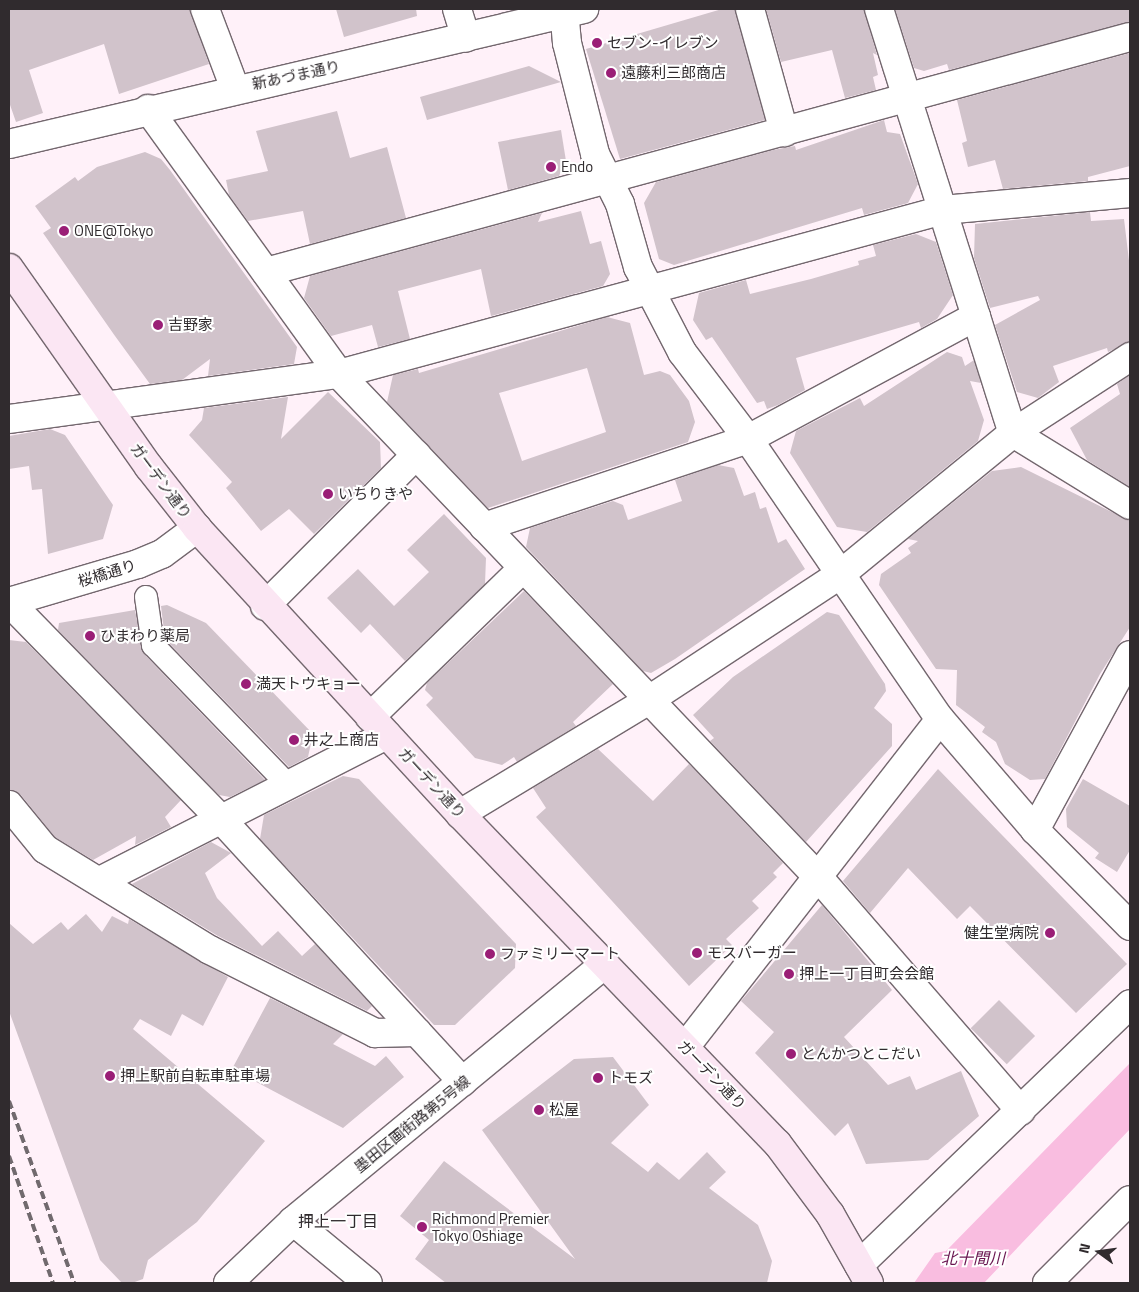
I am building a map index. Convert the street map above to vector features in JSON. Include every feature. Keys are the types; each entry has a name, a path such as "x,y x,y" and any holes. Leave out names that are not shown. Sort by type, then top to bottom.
{"main road":[{"name":"ガーデン通り","path":"9,268 105,404 197,528 266,606 460,814 685,1047 788,1157 830,1214 864,1274"}],"street":[{"path":"205,9 235,89"},
{"path":"457,9 466,38"},
{"path":"750,9 784,132"},
{"path":"879,9 1013,433 1048,458 1130,505"},
{"path":"571,10 567,43 595,154 609,180 649,290 682,352 748,439 842,573 940,719 1035,830 1130,926"},
{"name":"新あづま通り","path":"9,141 466,38 571,10"},
{"path":"266,272 609,180 1130,36"},
{"path":"148,109 339,374 819,878 1021,1111"},
{"path":"9,420 105,404 339,374 943,210 1130,193"},
{"path":"484,527 748,439 976,316"},
{"path":"460,814 648,700 842,573 1013,433 1130,358"},
{"path":"266,606 416,455"},
{"name":"桜橋通り","path":"9,602 138,564 162,554 197,528"},
{"path":"100,881 288,785 379,726 523,568"},
{"path":"146,596 154,645 288,785"},
{"path":"9,602 221,819 463,1082"},
{"path":"1035,830 1130,655"},
{"path":"685,1047 819,878 940,719"},
{"path":"9,805 45,849 210,950 375,1033 417,1032"},
{"name":"墨田区画街路第5号線","path":"228,1283 293,1221 605,964"},
{"path":"864,1274 1021,1111 1130,1004"},
{"path":"1047,1283 1130,1200"},
{"path":"293,1221 368,1283"}],"water":[{"name":"北十間川","path":"1130,1063 1130,1129 984,1283 914,1283 935,1253 946,1251"}],"building":[{"path":"9,9 190,9 209,64 119,94 104,44 29,70 43,113 16,122 9,102"},
{"path":"336,9 416,9 417,16 344,37"},
{"path":"722,9 735,9 765,120 620,159 586,49"},
{"path":"766,9 864,9 877,55 873,53 878,75 873,77 876,90 845,98 832,50 781,62"},
{"path":"895,9 1130,9 1130,22 949,70 947,64 924,71 914,68"},
{"path":"1130,53 1130,166 1088,177 1088,181 1003,189 995,160 968,167 962,143 967,141 957,100"},
{"path":"529,66 561,82 427,120 420,97"},
{"path":"337,111 350,158 387,147 406,218 310,244 303,211 248,221 229,195 226,180 268,171 256,131"},
{"path":"884,120 887,132 900,134 918,184 908,203 864,215 862,208 674,265 659,259 644,203 656,182 773,150 795,146 796,150"},
{"path":"561,130 566,161 559,176 508,190 498,142"},
{"path":"145,152 161,159 170,170 297,347 294,364 208,376 210,359 182,380 150,384 115,336 43,233 51,228 35,206 75,177 78,181 97,167"},
{"path":"581,211 590,244 601,241 610,274 603,286 491,316 481,269 398,291 410,339 378,347 372,325 331,336 304,298 310,276 542,213 538,222"},
{"path":"1090,212 1091,221 1124,219 1130,269 1130,342 1108,352 1107,348 1053,366 1059,382 1038,398 1017,392 995,325 1040,300 1038,296 990,308 974,258 975,224"},
{"path":"916,234 936,242 953,295 937,319 921,328 919,322 796,358 805,390 778,405 767,409 764,401 757,403 712,337 706,340 693,320 699,293 746,280 750,294 811,279 859,265 858,261 876,256 873,245"},
{"path":"607,317 630,323 644,375 660,371 670,375 689,401 695,422 688,442 488,508 387,402 393,375 418,369 419,373","holes":["587,368 606,432 522,461 499,393"]},
{"path":"947,352 962,357 965,366 974,360 981,383 970,381 984,420 978,441 867,532 837,527 790,453 796,431 860,398 864,406"},
{"path":"1130,375 1130,487 1087,460 1070,428 1120,394 1117,384"},
{"path":"328,392 380,442 381,468 314,534 289,509 261,531 226,488 232,482 189,435 202,420 204,408 288,397 281,439"},
{"path":"50,429 65,435 113,505 103,539 48,554 42,489 32,490 29,466 9,469 9,436"},
{"path":"718,465 734,468 744,496 755,492 760,509 766,507 778,543 786,539 805,569 675,659 651,673 643,671 526,547 530,528 613,501 623,505 628,520 682,501 675,480"},
{"path":"1021,467 1130,521 1130,627 1100,674 1045,779 1030,780 1005,764 996,742 982,732 985,727 956,705 957,670 936,669 879,585 881,574 911,553 908,548 918,541 908,539 992,471"},
{"path":"444,514 486,558 485,584 405,661 370,624 361,633 327,598 358,569 394,606 429,572 407,550"},
{"path":"524,591 613,684 573,722 576,726 517,762 514,757 502,765 475,758 426,705 433,698 425,690 427,683"},
{"path":"167,605 206,623 313,734 308,757 289,767 165,639 161,606"},
{"path":"135,610 144,654 265,780 230,797 219,795 58,630 59,623"},
{"path":"827,612 839,615 885,684 886,691 874,708 892,724 892,746 806,842 710,741 714,738 693,715 733,677"},
{"path":"9,640 26,642 181,800 165,817 171,827 135,845 136,836 93,860 55,837 21,795 9,790"},
{"path":"598,749 653,801 689,764 783,863 773,873 777,877 752,901 759,908 726,939 732,945 689,986 536,817 546,808 533,788"},
{"path":"938,769 1127,964 1076,1013 970,906 957,919 908,868 870,913 843,881"},
{"path":"343,776 359,779 516,944 515,968 455,1025 434,1025 260,839 264,815"},
{"path":"1083,779 1130,806 1130,850 1117,872 1095,858 1099,853 1067,827 1066,809"},
{"path":"211,842 231,853 205,873 217,898 262,946 278,931 302,956 315,944 372,1006 367,1011 218,936 132,884"},
{"path":"822,905 892,990 844,1037 888,1085 910,1076 916,1090 961,1071 979,1116 928,1160 866,1164 848,1123 835,1136 755,1053 774,1032 741,1001"},
{"name":"押上駅前自転車駐車場","path":"86,914 102,932 112,916 128,924 129,919 228,977 203,1026 182,1014 171,1036 140,1019 133,1029 265,1141 197,1222 148,1260 143,1279 132,1283 122,1283 100,1260 9,1011 9,923 33,944 61,922 68,930"},
{"path":"270,998 343,1034 333,1044 375,1066 386,1056 404,1077 343,1128 232,1069"},
{"path":"999,1000 1035,1036 1007,1064 971,1028"},
{"path":"613,1057 649,1105 611,1143 648,1172 657,1162 679,1180 707,1152 726,1172 709,1188 758,1225 772,1261 767,1283 446,1283 415,1259 429,1240 400,1216 444,1161 575,1259 482,1130 574,1059"}],"railway":[{"path":"9,1101 74,1283"},
{"path":"9,1156 53,1283"}],"place":[{"name":"セブン-イレブン","path":"597,43"},
{"name":"遠藤利三郎商店","path":"611,73"},
{"name":"Endo","path":"551,167"},
{"name":"ONE@Tokyo","path":"64,231"},
{"name":"吉野家","path":"158,325"},
{"name":"いちりきや","path":"328,494"},
{"name":"ひまわり薬局","path":"90,636"},
{"name":"満天トウキョー","path":"246,684"},
{"name":"井之上商店","path":"294,740"},
{"name":"健生堂病院","path":"1050,933"},
{"name":"モスバーガー","path":"697,953"},
{"name":"ファミリーマート","path":"490,954"},
{"name":"押上一丁目町会会館","path":"789,974"},
{"name":"とんかつとこだい","path":"791,1054"},
{"name":"押上駅前自転車駐車場","path":"110,1076"},
{"name":"トモズ","path":"598,1078"},
{"name":"松屋","path":"539,1110"},
{"name":"Richmond Premier Tokyo Oshiage","path":"422,1227"}],"district":[{"name":"押上一丁目","path":"338,1221"}]}
